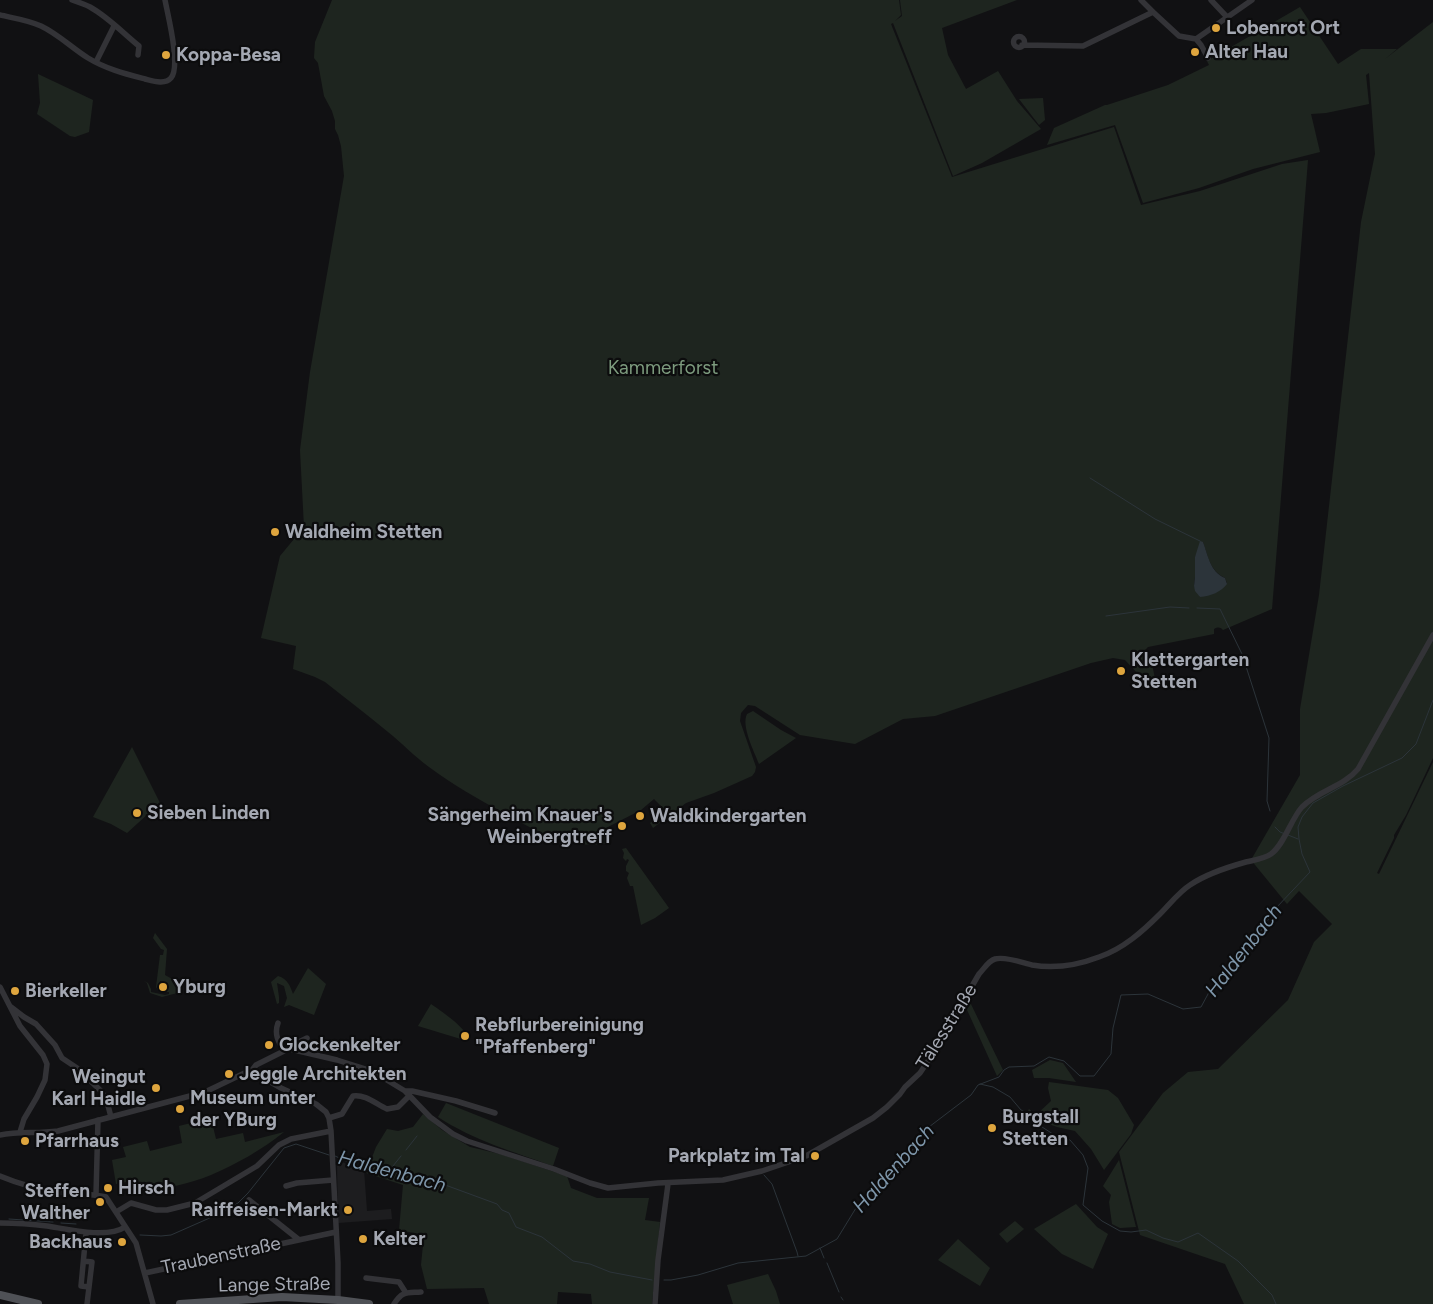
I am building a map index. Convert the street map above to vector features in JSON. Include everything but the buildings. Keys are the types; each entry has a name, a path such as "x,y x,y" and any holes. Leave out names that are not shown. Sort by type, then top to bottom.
{"main road":[{"path":"0,1295 38,1304"},
{"name":"Lange Straße","path":"180,1304 282,1297 338,1300 369,1304"}],"street":[{"path":"72,0 88,6 110,20 114,26 139,46 138,55"},
{"path":"0,15 41,26 96,62 155,82 167,81 175,70 171,28 164,0"},
{"path":"1141,0 1178,36 1196,39 1201,44 1208,58"},
{"path":"1211,0 1227,17"},
{"path":"1196,39 1252,0"},
{"path":"1022,45 1084,46 1153,12"},
{"path":"96,62 114,26"},
{"name":"Tälesstraße","path":"407,1094 440,1126 467,1141 608,1188 658,1183 723,1180 742,1177 791,1162 813,1152 873,1118 903,1092 930,1058 979,974 994,959 1002,958 1053,968 1072,965 1102,956 1120,948 1140,932 1190,885 1200,879 1271,854 1284,837 1301,808 1323,791 1340,784 1358,768 1433,635"},
{"path":"0,987 20,1026 43,1055 47,1064 45,1080 24,1119 20,1132"},
{"path":"9,1005 36,1024 55,1045 62,1058 77,1068 101,1091 106,1098 111,1117"},
{"path":"278,1022 276,1036 287,1050 337,1060 372,1071 407,1094"},
{"path":"0,1134 58,1131 205,1092 253,1069 307,1038"},
{"path":"253,1069 262,1077 281,1088 316,1104 326,1112 329,1118 334,1180 338,1300"},
{"path":"329,1118 342,1114 355,1095 363,1096 387,1109 398,1107 407,1094 412,1091 496,1113"},
{"path":"96,1194 98,1120"},
{"path":"116,1212 131,1203 156,1210 167,1210 195,1203 257,1166 280,1145 291,1139 331,1131"},
{"path":"0,1176 24,1186 58,1192 96,1194 106,1197 136,1243 153,1304"},
{"path":"286,1186 297,1183 334,1180"},
{"path":"655,1304 658,1260 668,1184"},
{"name":"Traubenstraße","path":"249,1200 298,1240"},
{"path":"0,1223 46,1226 86,1233 107,1232 125,1227"},
{"name":"Traubenstraße","path":"145,1273 336,1232"},
{"path":"86,1233 81,1286 89,1287 87,1304"},
{"path":"366,1278 399,1282 406,1293"},
{"path":"394,1304 399,1296 406,1293 421,1292"}],"shaded area":[{"path":"1200,541 1203,542 1208,558 1216,572 1225,578 1227,584 1215,593 1200,597 1195,591 1194,586 1195,557"},
{"path":"337,1159 355,1169 364,1170 367,1211 391,1209 392,1219 338,1223"}],"green space":[{"name":"Kammerforst","path":"332,0 899,0 901,15 895,21 902,16 900,0 1017,0 942,28 948,55 966,89 998,71 1017,101 1041,129 982,163 953,176 893,23 891,24 952,177 1114,127 1141,205 1200,191 1282,164 1308,160 1272,609 1223,630 1215,628 1214,634 1148,647 1145,650 1152,664 1155,679 1140,676 1125,660 1113,658 1091,663 935,716 903,719 855,744 800,735 755,706 748,705 741,713 740,721 756,767 752,776 686,803 653,828 650,823 666,811 654,799 641,810 602,830 607,840 605,844 577,844 552,837 466,792 424,763 325,682 293,669 296,646 261,638 280,556 304,527 300,450 310,372 344,176 341,146 335,129 335,121 324,96 318,63 314,58 315,42","holes":["1203,542 1213,567 1225,578 1227,583 1200,597 1194,586 1195,557"]},
{"path":"1300,7 1338,64 1361,49 1397,49 1385,59 1433,22 1433,758 1377,873 1379,874 1433,762 1433,1304 1244,1304 1225,1264 1140,1235 1119,1152 1163,1093 1188,1072 1218,1069 1288,1000 1314,942 1332,924 1299,891 1287,904 1251,860 1300,775 1300,709 1319,595 1361,222 1375,154 1369,73 1366,75 1369,104 1326,113 1311,114 1320,152 1253,169 1199,188 1143,203 1115,125 1047,145 1054,128 1105,105 1168,85 1209,65 1207,61"},
{"path":"38,74 93,100 89,132 75,137 70,136 37,114 40,103"},
{"path":"1043,98 1045,120 1039,125 1019,99"},
{"path":"753,711 796,738 759,764 749,739 746,725 747,714"},
{"path":"132,747 160,803 127,833 93,817"},
{"path":"626,848 669,908 641,925 633,886 630,886 627,878 629,873 626,871 626,866 629,860 627,859 626,861 623,858 624,853 622,849"},
{"path":"155,933 167,949 165,975 181,984 178,989 181,992 162,997 150,993 147,983 144,981 148,983 151,992 169,994 169,992 166,992 168,983 160,981 158,990 156,987 160,955 163,955 164,950 161,949 153,938"},
{"path":"308,968 326,984 314,1015 289,1005 284,1007 287,998 284,986 277,983 279,1003 277,1004 271,982 278,976 281,977 288,983 293,994"},
{"path":"967,996 1003,1070 997,1076 963,1001"},
{"path":"431,1004 458,1024 468,1038 464,1040 418,1026"},
{"path":"1050,1060 1063,1063 1076,1082 1034,1078 1032,1070"},
{"path":"1049,1082 1108,1090 1118,1098 1134,1125 1131,1134 1104,1170 1091,1149 1075,1131 1046,1123 1040,1124 1027,1112 1029,1109 1036,1115 1051,1101 1048,1088"},
{"path":"446,1103 559,1148 553,1166 494,1145 451,1125 438,1117"},
{"path":"423,1114 442,1130 470,1147 500,1154 567,1176 571,1188 597,1198 649,1198 645,1220 660,1222 652,1304 592,1304 591,1294 558,1292 557,1304 489,1304 484,1288 427,1289 421,1265 424,1235 399,1230 403,1185 366,1173 376,1147 387,1129 398,1131 413,1127"},
{"path":"211,1118 216,1139 243,1133 245,1142 284,1132 258,1151 211,1175 194,1181 140,1194 137,1180 116,1184 112,1160 126,1157 123,1147 147,1141 150,1151 182,1143 179,1126"},
{"path":"1119,1160 1136,1227 1120,1228 1112,1224 1109,1202 1111,1195 1103,1186"},
{"path":"1076,1204 1097,1227 1108,1234 1093,1269 1062,1254 1034,1229"},
{"path":"1015,1221 1024,1229 1007,1243 999,1234"},
{"path":"958,1239 990,1268 980,1286 938,1260"},
{"path":"768,1274 780,1304 733,1304 727,1285"}],"waterway":[{"path":"1090,478 1155,519 1200,541"},
{"path":"1106,616 1170,607 1189,608"},
{"path":"1197,608 1220,609 1242,654 1269,738 1267,801 1270,811"},
{"name":"Haldenbach","path":"664,1280 698,1275 738,1263 806,1256 837,1239 856,1208 879,1179 904,1164 925,1130 971,1095 978,1085 999,1077 1009,1067 1034,1066 1049,1057 1064,1061 1080,1076 1094,1076 1111,1054 1113,1028 1121,995 1148,994 1183,1009 1201,1007 1214,983 1237,966 1276,908 1310,872 1302,854 1299,839 1298,827 1302,817 1313,803 1343,786 1402,758 1416,744 1433,700"},
{"path":"1275,827 1285,834"},
{"path":"1288,835 1298,839"},
{"path":"980,1084 993,1087 1010,1097 1021,1110 1027,1113 1039,1125 1056,1136 1070,1140 1083,1155 1088,1168 1083,1205 1102,1221 1120,1231 1146,1230 1163,1238 1178,1242 1198,1233 1238,1261 1272,1295 1276,1304"},
{"path":"406,1150 417,1136"},
{"name":"Haldenbach","path":"140,1235 171,1235 221,1213 238,1203 284,1148 296,1144 329,1155"},
{"name":"Haldenbach","path":"335,1156 357,1166 407,1175 448,1186 497,1204 502,1210 509,1213 516,1227 542,1237 573,1261 590,1264 610,1272 652,1280"},
{"path":"389,1171 401,1156"},
{"path":"764,1175 772,1184 798,1256"},
{"name":"Haldenbach","path":"9,1219 53,1222"},
{"name":"Haldenbach","path":"61,1223 76,1224"},
{"path":"820,1248 824,1258"},
{"path":"827,1263 839,1292"}],"place":[{"name":"Lobenrot Ort","path":"1216,28"},
{"name":"Alter Hau","path":"1195,52"},
{"name":"Koppa-Besa","path":"166,55"},
{"name":"Waldheim Stetten","path":"275,532"},
{"name":"Klettergarten Stetten","path":"1121,671"},
{"name":"Sieben Linden","path":"137,813"},
{"name":"Waldkindergarten","path":"640,816"},
{"name":"Sängerheim Knauer's Weinbergtreff","path":"622,826"},
{"name":"Yburg","path":"163,987"},
{"name":"Bierkeller","path":"15,991"},
{"name":"Rebflurbereinigung \"Pfaffenberg\"","path":"465,1036"},
{"name":"Glockenkelter","path":"269,1045"},
{"name":"Jeggle Architekten","path":"229,1074"},
{"name":"Weingut Karl Haidle","path":"156,1088"},
{"name":"Museum unter der YBurg","path":"180,1109"},
{"name":"Burgstall Stetten","path":"992,1128"},
{"name":"Pfarrhaus","path":"25,1141"},
{"name":"Parkplatz im Tal","path":"815,1156"},
{"name":"Hirsch","path":"108,1188"},
{"name":"Steffen Walther","path":"100,1202"},
{"name":"Raiffeisen-Markt","path":"348,1210"},
{"name":"Kelter","path":"363,1239"},
{"name":"Backhaus","path":"122,1242"}]}
